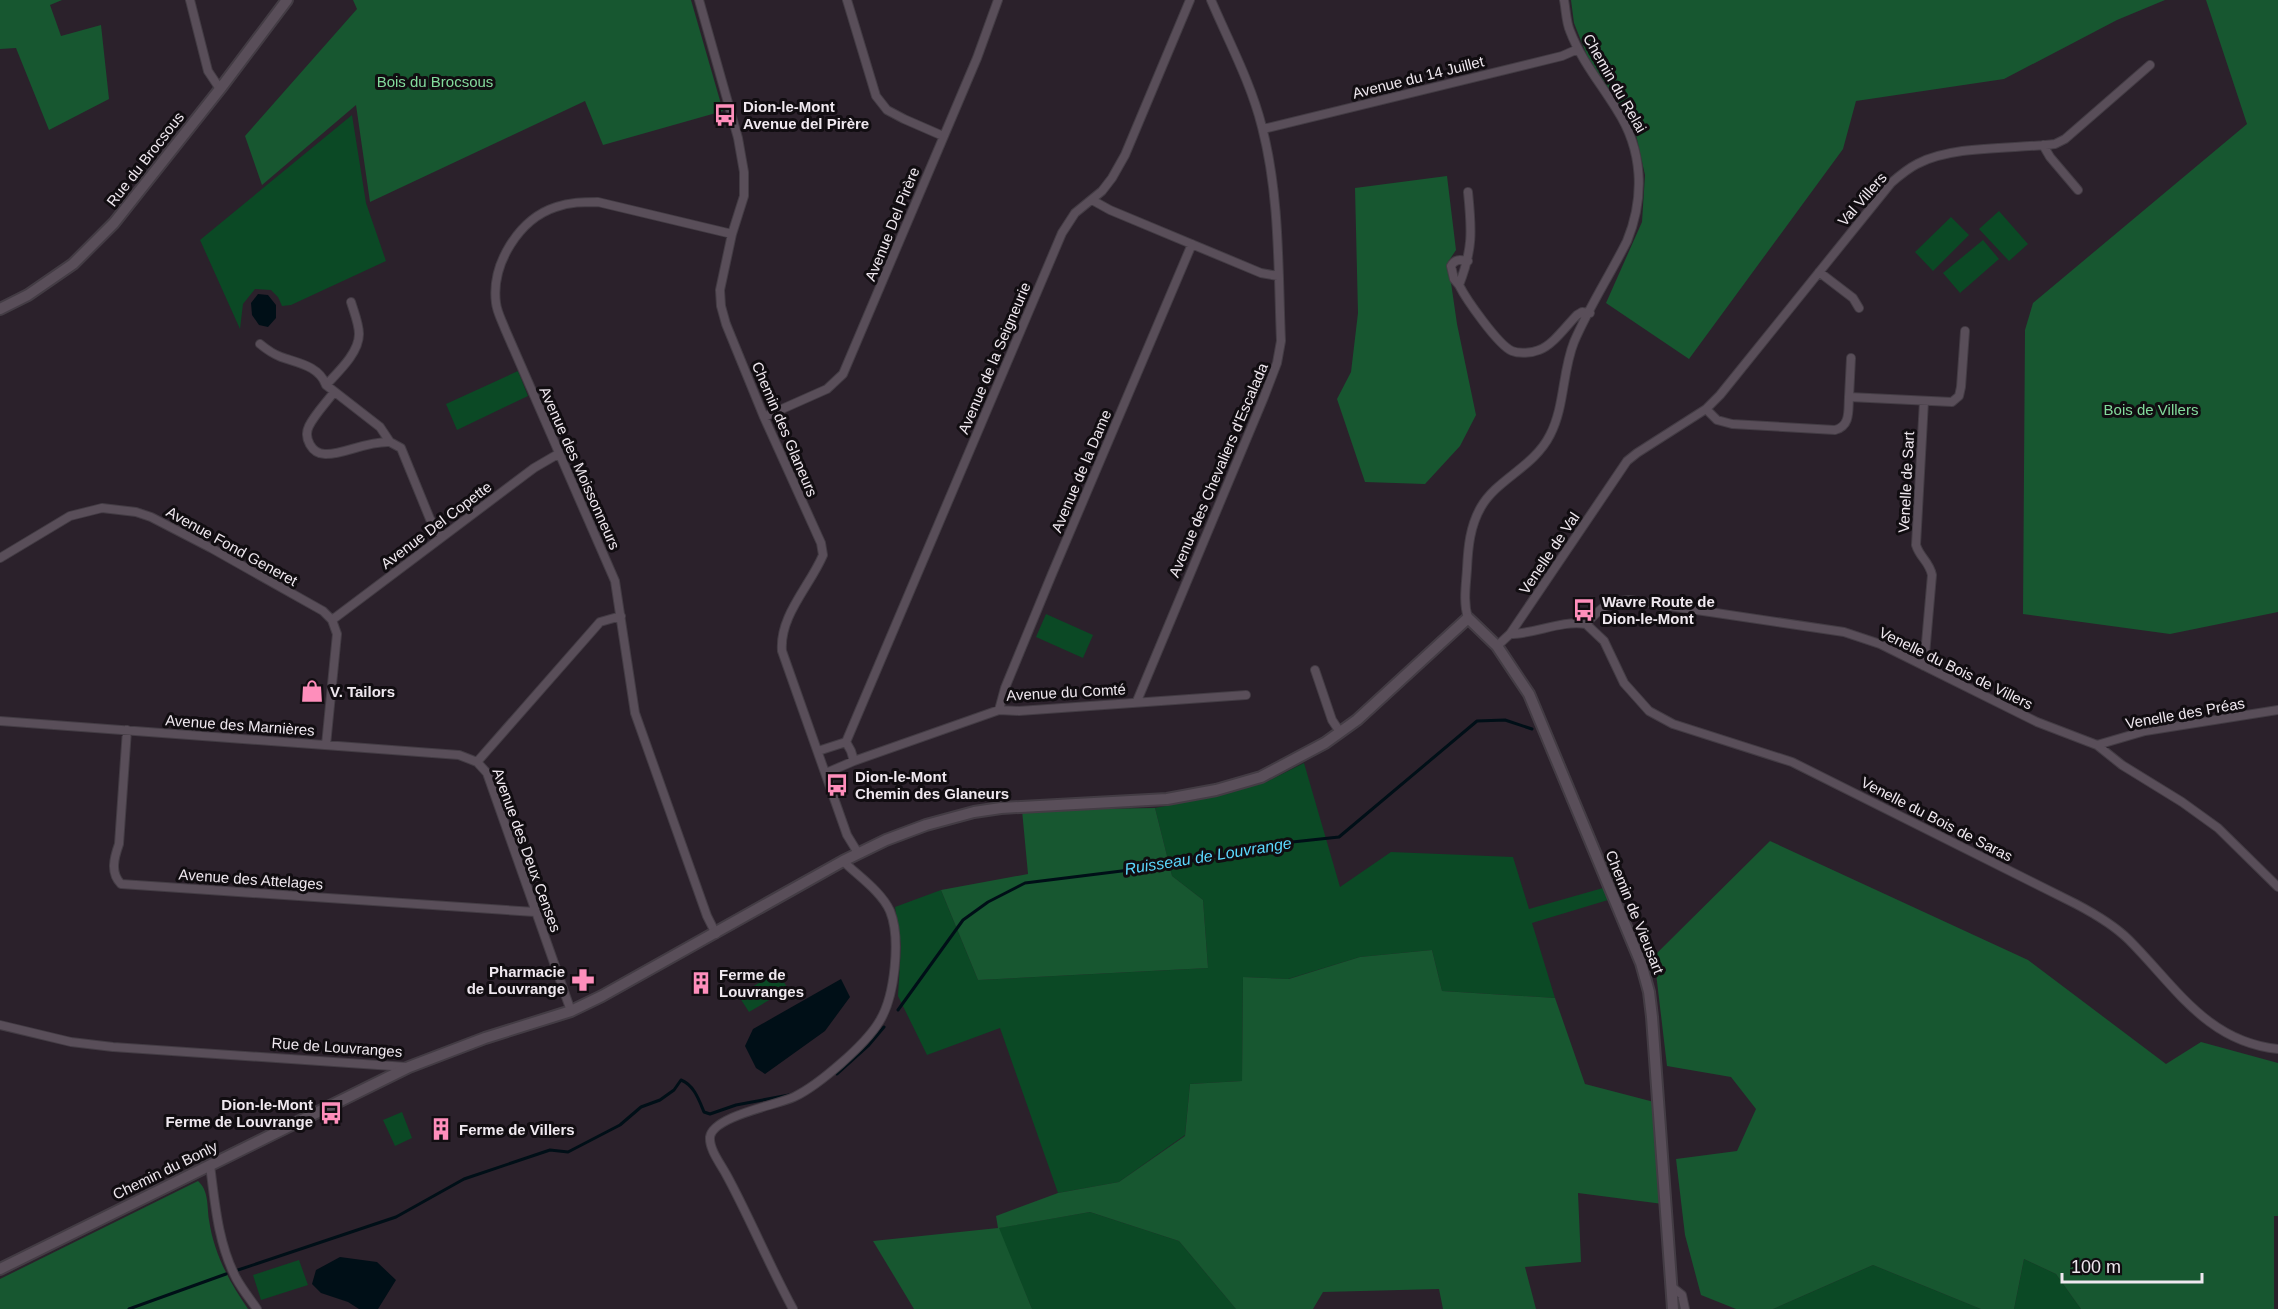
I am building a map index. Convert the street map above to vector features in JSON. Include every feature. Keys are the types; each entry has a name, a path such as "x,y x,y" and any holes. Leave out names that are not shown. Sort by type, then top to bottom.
{"street":[{"path":"190,0 208,71 220,89"},
{"name":"Rue du Brocsous","path":"0,309 28,295 73,264 114,223 287,0"},
{"name":"Chemin des Glaneurs","path":"699,0 743,156 744,196 732,234 720,290 721,306 726,324 764,417 821,543 823,555 786,623 781,638 782,651 847,835 858,853"},
{"path":"847,0 876,96 887,110 904,120 943,136"},
{"name":"Avenue Del Pirère","path":"764,417 827,389 843,374 977,58 998,0"},
{"name":"Avenue de la Seigneurie","path":"846,742 1062,233 1075,213 1092,200 1112,178 1125,155 1190,0"},
{"name":"Avenue des Chevaliers d'Escalada","path":"1137,702 1277,363 1281,341 1272,180 1263,129 1211,0"},
{"name":"Chemin du Relai","path":"1468,618 1465,607 1469,538 1474,520 1491,494 1529,461 1550,435 1559,409 1574,343 1634,224 1640,179 1635,147 1628,129 1578,49 1570,31 1564,0"},
{"name":"Avenue du 14 Juillet","path":"1263,129 1562,56 1578,49"},
{"name":"Val Villers","path":"1619,471 1637,453 1706,409 1720,395 1891,183 1917,163 1950,153 2055,144 2065,139 2150,65"},
{"path":"2043,146 2078,190"},
{"path":"1459,285 1468,261 1471,227 1468,192"},
{"path":"1092,200 1110,210 1262,273 1278,276"},
{"name":"Avenue des Moissonneurs","path":"716,934 707,916 635,713 615,581 558,454 496,305 495,288 499,269 507,250 520,232 537,217 555,207 577,202 598,202 732,234"},
{"name":"Avenue de la Dame","path":"999,710 1005,688 1052,574 1192,244"},
{"path":"1468,261 1459,259 1451,266 1454,279 1485,323 1513,352 1538,351 1546,346 1576,315 1582,312 1590,313"},
{"path":"1819,272 1853,298 1859,308"},
{"path":"326,385 357,344 358,329 351,302"},
{"path":"1849,397 1952,402 1959,396 1965,331"},
{"path":"260,344 281,357 305,364 323,377 326,385 380,427 390,442 401,448 430,519 442,537"},
{"path":"1706,409 1717,420 1732,424 1835,430 1842,428 1846,424 1851,358"},
{"path":"334,392 308,428 308,439 315,450 322,454 329,454 366,443 390,442"},
{"name":"Venelle de Sart","path":"1924,401 1916,545 1919,555 1930,565 1932,575 1924,666"},
{"name":"Avenue Del Copette","path":"332,620 534,468 558,454"},
{"name":"Venelle de Val","path":"1497,646 1510,634 1619,471"},
{"name":"Avenue Fond Generet","path":"0,558 70,516 102,508 136,512 151,517 231,560 323,611 332,620"},
{"name":"Venelle du Bois de Villers","path":"1586,624 1595,613 1611,602 1629,600 1844,632 1880,644 2037,722 2097,745 2122,765 2182,802 2218,828 2278,887"},
{"name":"Avenue des Deux Censes","path":"571,1011 486,773 477,762 600,622 621,616"},
{"name":"Chemin de Vieusart","path":"1468,618 1497,646 1520,678 1537,710 1641,963 1649,992 1673,1309"},
{"name":"Rue de Louvranges","path":"0,1025 71,1042 113,1047 409,1067 485,1038 571,1011 635,979 858,853 926,825 974,812 1037,805 1167,800 1216,790 1261,777 1294,760 1357,720 1468,618"},
{"path":"326,744 337,634 332,620"},
{"path":"1510,634 1528,634 1574,622 1586,624"},
{"name":"Venelle du Bois de Saras","path":"1586,624 1604,641 1624,683 1649,711 1673,724 1792,762 2076,904 2101,918 2128,938 2183,999 2208,1022 2227,1034 2252,1045 2278,1049"},
{"path":"1315,670 1332,720 1340,732"},
{"name":"Avenue du Comté","path":"826,773 999,710 1019,711 1246,695"},
{"name":"Venelle des Préas","path":"2097,745 2145,731 2278,710"},
{"name":"Avenue des Marnières","path":"0,721 459,755 477,762"},
{"name":"Avenue des Attelages","path":"127,730 119,844 114,860 114,872 121,884 535,912"},
{"path":"818,751 846,742 854,761"},
{"path":"793,1309 777,1281 750,1220 715,1155 710,1139 712,1131 729,1119 794,1097 812,1086 860,1044 881,1020 893,975 896,947 892,918 884,901 843,861"},
{"name":"Chemin du Bonly","path":"0,1269 409,1067"},
{"path":"210,1165 217,1222 222,1242 237,1280 257,1309"},
{"name":"Chemin de Vieusart","path":"1672,1287 1682,1294 1685,1309"}],"green space":[{"path":"0,0 62,0 50,5 61,36 101,25 109,99 49,130 16,48 0,49"},
{"name":"Bois du Brocsous","path":"353,0 691,0 723,111 603,145 585,101 370,202 356,105 262,185 245,136 357,9"},
{"path":"1571,0 2165,0 2117,20 2004,79 1856,101 1843,149 1689,359 1606,303 1642,222 1645,175 1634,126 1588,58 1574,23"},
{"name":"Bois de Villers","path":"2206,0 2278,0 2278,612 2170,634 2023,614 2025,330 2033,303 2247,124"},
{"path":"352,115 366,203 386,261 291,305 282,306 278,297 271,290 255,289 243,304 240,329 200,240"},
{"path":"1447,176 1456,250 1448,262 1457,324 1476,415 1460,446 1425,484 1365,482 1337,399 1351,372 1358,313 1355,188"},
{"path":"1999,211 2028,244 2009,261 1979,229"},
{"path":"1951,217 1969,235 1933,271 1915,252"},
{"path":"1983,240 1999,259 1960,293 1943,273"},
{"path":"518,371 528,396 457,430 446,404"},
{"path":"1046,614 1093,635 1083,658 1036,637"},
{"path":"1304,763 1340,887 1391,852 1513,857 1529,909 1603,888 1608,900 1532,923 1555,998 1442,991 1432,950 1360,957 1288,979 1243,977 1242,1081 1190,1084 1185,1135 1119,1182 1058,1193 1000,1028 927,1055 898,996 901,945 895,907 941,890 978,980 1208,968 1203,900 1172,876 1155,808 1223,795 1266,782"},
{"path":"1155,808 1172,876 1203,900 1208,968 978,980 941,890 1028,874 1022,810"},
{"path":"1770,841 2028,960 2166,1064 2201,1042 2278,1063 2278,1216 2274,1216 2274,1309 2081,1309 2056,1274 2024,1259 2014,1309 1981,1309 1873,1265 1773,1309 1736,1309 1701,1295 1685,1235 1676,1159 1737,1151 1756,1109 1731,1077 1667,1066 1654,956"},
{"path":"1432,950 1442,991 1555,998 1585,1084 1654,1102 1663,1204 1578,1193 1581,1262 1525,1267 1536,1309 1443,1309 1439,1289 1323,1292 1313,1309 1236,1309 1179,1241 1090,1212 999,1228 1032,1309 914,1309 873,1241 998,1228 996,1216 1058,1193 1119,1182 1185,1136 1190,1084 1242,1081 1243,977 1289,979 1360,957"},
{"path":"778,972 788,989 749,1012 738,995"},
{"path":"402,1112 412,1138 395,1146 383,1120"},
{"path":"198,1181 206,1194 211,1232 219,1256 248,1309 0,1309 0,1279"},
{"path":"1090,1212 1179,1241 1236,1309 1032,1309 998,1228"},
{"path":"2024,1259 2056,1274 2081,1309 2014,1309"},
{"path":"299,1260 308,1285 261,1300 253,1275"},
{"path":"1873,1265 1981,1309 1773,1309"}],"shaded area":[{"path":"258,294 268,295 276,305 276,318 268,327 259,325 252,315 251,303"},
{"path":"841,979 850,997 825,1031 765,1074 756,1068 745,1046 753,1029"},
{"path":"340,1257 377,1262 396,1280 378,1309 359,1309 348,1302 321,1293 312,1284 316,1270"}],"waterway":[{"name":"Ruisseau de Louvrange","path":"898,1010 963,920 988,902 1025,883 1170,865 1283,843 1339,837 1477,721 1505,720 1532,729"},
{"name":"Ruisseau de Louvrange","path":"837,1074 868,1046 884,1027"},
{"name":"Ruisseau de Louvrange","path":"238,1270 396,1217 464,1179 550,1150 568,1152 620,1125 641,1107 660,1100 674,1090 681,1080 693,1089 704,1112 710,1114 736,1105 789,1095"},
{"name":"Ruisseau de Louvrange","path":"129,1309 226,1274"}],"place":[{"name":"Dion-le-Mont Avenue del Pirère","path":"725,115"},
{"name":"Wavre Route de Dion-le-Mont","path":"1584,610"},
{"name":"V. Tailors","path":"312,691"},
{"name":"Dion-le-Mont Chemin des Glaneurs","path":"837,785"},
{"name":"Pharmacie de Louvrange","path":"583,980"},
{"name":"Ferme de Louvranges","path":"701,983"},
{"name":"Dion-le-Mont Ferme de Louvrange","path":"331,1113"},
{"name":"Ferme de Villers","path":"441,1129"}]}
